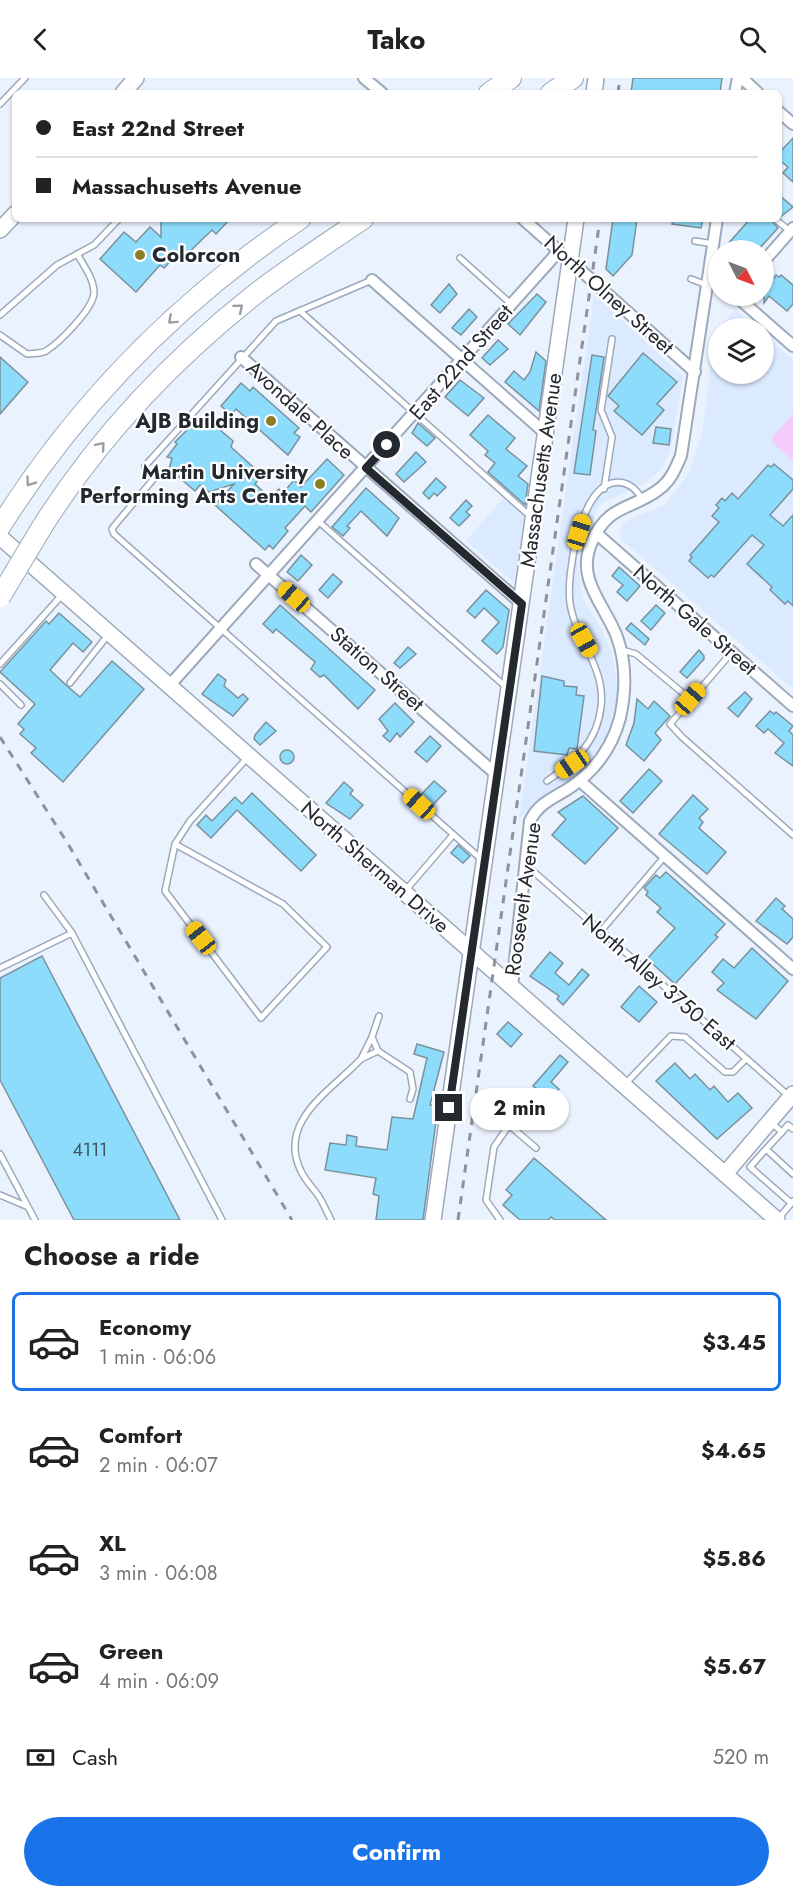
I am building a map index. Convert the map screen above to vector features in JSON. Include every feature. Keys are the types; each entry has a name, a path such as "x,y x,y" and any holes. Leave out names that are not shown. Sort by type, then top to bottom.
{"highway":[{"path":"493,90 511,78"},
{"path":"0,527 66,433 151,339 208,288 296,222"},
{"path":"0,597 42,527 97,450 136,404 182,358 267,285 359,222"}],"main road":[{"path":"126,90 136,78"},
{"path":"0,230 12,217"},
{"name":"Massachusetts Avenue","path":"433,1220 546,433 565,256 575,222"},
{"name":"North Sherman Drive","path":"0,537 777,1220"},
{"path":"725,1174 792,1097"}],"street":[{"path":"364,78 378,90"},
{"path":"740,78 754,90"},
{"name":"North Olney Street","path":"526,222 695,372"},
{"name":"Roosevelt Avenue","path":"714,240 717,222"},
{"path":"774,250 792,231"},
{"name":"East 22nd Street","path":"169,686 511,304 565,256"},
{"path":"372,280 546,433"},
{"name":"Roosevelt Avenue","path":"512,987 528,830 536,810 580,781 601,759 616,731 623,695 621,650 589,580 588,552 596,534 615,511 642,499 669,480 681,456 709,306"},
{"path":"747,306 793,346"},
{"name":"Avondale Place","path":"241,357 522,604"},
{"name":"North Gale Street","path":"596,534 793,706"},
{"name":"Station Street","path":"256,564 497,775"},
{"path":"580,781 793,969"}],"lane":[{"path":"13,90 25,78"},
{"path":"0,104 12,92"},
{"path":"0,315 57,265 94,245 115,222"},
{"path":"779,222 792,231"},
{"path":"695,241 708,243"},
{"path":"0,335 27,354 45,352 82,316 92,302 94,291 90,276 77,254"},
{"path":"460,258 511,304"},
{"path":"691,279 708,285"},
{"path":"145,466 241,357 276,321 372,280"},
{"path":"300,311 534,519"},
{"path":"604,489 612,437 601,410 612,339"},
{"path":"156,476 112,529 114,534 485,862"},
{"path":"547,781 572,764 589,744 598,726 602,704 592,655 576,626 569,602 574,546 595,496 611,483 628,483 642,499"},
{"path":"318,521 510,690"},
{"path":"0,664 63,594"},
{"path":"70,683 109,634"},
{"path":"621,650 636,654 690,699"},
{"path":"732,652 671,721 672,728 793,836"},
{"path":"0,684 21,705"},
{"path":"175,844 283,904 327,947 261,1018 165,891 175,844 190,821 249,756"},
{"path":"404,892 453,835"},
{"path":"601,931 665,856"},
{"name":"North Alley 3750 East","path":"524,863 792,1097"},
{"path":"44,895 72,933 222,1220"},
{"path":"0,968 72,933"},
{"path":"362,1059 379,1016"},
{"path":"624,1086 671,1035 685,1037 725,1072 733,1072 747,1059"},
{"path":"372,1037 378,1051 410,1072 413,1089 410,1099"},
{"path":"331,1220 320,1198 300,1171 293,1139 300,1121 315,1102 362,1059 378,1051"},
{"path":"777,1220 792,1202 750,1167 782,1132 790,1127 793,1119"},
{"path":"770,1121 782,1132"},
{"path":"500,1220 486,1200 494,1147 509,1125 536,1148"},
{"path":"766,1149 792,1175"},
{"path":"0,1154 35,1220"},
{"path":"760,1176 767,1169"},
{"path":"769,1183 775,1177"},
{"path":"777,1191 784,1184"},
{"path":"0,1195 27,1206"}],"shaded area":[{"path":"594,295 683,376 671,448 662,468 645,483 601,504 585,530 577,560 583,599 601,628 613,657 618,691 611,722 600,751 585,770 562,788 539,799 519,819"},
{"path":"734,311 745,318 728,318"},
{"path":"774,343 793,360 793,689 621,539 619,534 623,524 634,517 665,505 690,471 702,432 708,384 774,384"},
{"path":"793,414 793,461 772,442 772,437"},
{"path":"505,496 526,515 517,585 466,541"}],"building":[{"path":"633,78 722,78 720,90 631,90"},
{"path":"793,138 793,182 783,173 788,167 782,162 782,150"},
{"path":"782,197 793,207 782,215"},
{"name":"Colorcon","path":"161,222 227,222 216,234 212,230 184,257 179,252 164,268 160,265 136,292 100,259 124,232 136,242 150,227 161,237"},
{"path":"613,222 637,222 632,255 613,276 606,269"},
{"path":"672,222 702,222 701,228 672,224"},
{"path":"747,222 773,222 778,228 767,240 731,240"},
{"path":"776,275 779,277 781,275 793,285 793,304 787,311 774,300"},
{"path":"449,284 457,294 440,313 431,305"},
{"path":"537,294 546,302 520,335 508,324"},
{"path":"469,309 477,317 461,335 452,328"},
{"path":"498,340 508,349 490,365 482,358"},
{"path":"536,352 546,361 539,411 505,382 514,371 524,380 530,372"},
{"path":"643,353 677,382 657,404 664,410 642,435 614,411 619,406 608,396"},
{"path":"592,355 604,357 593,430 596,431 590,475 574,473"},
{"path":"0,357 28,382 0,414"},
{"path":"460,380 484,398 468,416 445,397"},
{"name":"AJB Building","path":"241,383 250,391 253,387 299,428 294,433 300,437 288,455 236,409 231,415 221,406"},
{"path":"488,415 515,438 506,449 527,466 518,476 528,484 525,505 488,472 495,463 485,455 488,451 470,435"},
{"path":"203,417 208,425 213,424 233,441 231,447 262,475 255,484 270,498 279,489 283,493 294,480 301,487 327,459 344,475 311,512 305,506 285,528 288,531 273,549 269,545 265,550 215,505 234,484 209,492 200,485 195,491 169,469 172,458 167,457 177,444 175,442 186,429"},
{"path":"418,423 435,438 427,446 412,433"},
{"path":"656,427 671,429 669,445 653,443"},
{"path":"416,452 426,462 404,482 396,474"},
{"path":"774,464 793,480 793,489 770,515 783,526 793,515 793,606 788,601 785,604 770,590 772,587 747,564 764,545 752,535 714,577 711,575 708,578 689,561 692,557 690,555 719,522 712,516 719,508 716,505 722,498 725,501 732,493 738,499 768,465 771,467"},
{"path":"436,478 446,487 437,496 434,493 429,499 423,493"},
{"path":"366,488 399,518 387,536 361,511 347,526 350,528 343,536 332,527"},
{"path":"466,500 472,506 466,512 470,515 459,526 450,518"},
{"path":"301,555 312,565 298,581 287,572"},
{"path":"619,567 640,586 627,601 617,592 623,585 612,576"},
{"path":"333,574 342,582 328,598 319,590"},
{"path":"486,590 509,610 503,647 497,654 482,641 499,622 484,608 475,618 467,611"},
{"path":"280,605 375,690 358,709 324,675 320,677 311,669 315,662 276,629 273,633 263,624"},
{"path":"656,605 665,613 651,630 641,621"},
{"path":"59,613 92,642 83,652 73,643 50,670 67,686 80,697 112,661 144,689 63,782 31,753 36,748 20,734 24,729 18,724 35,704 0,672 46,621 49,624"},
{"path":"631,623 649,639 645,645 626,629"},
{"path":"408,647 416,654 400,668 394,663"},
{"path":"699,650 704,659 687,678 680,672"},
{"path":"218,674 226,680 224,686 238,698 243,694 248,699 233,716 202,694"},
{"path":"542,676 564,681 564,686 577,687 576,695 584,696 577,749 569,748 567,755 534,751"},
{"path":"745,692 752,699 738,717 728,708"},
{"path":"637,699 648,709 654,701 670,716 655,733 661,740 644,761 626,745 634,723"},
{"path":"395,703 414,722 400,737 397,733 390,742 383,736 388,731 379,719"},
{"path":"770,711 774,714 776,712 793,726 789,731 793,735 793,766 775,753 784,743 768,729 764,733 756,726"},
{"path":"266,722 276,731 260,745 254,739 255,735"},
{"path":"430,736 441,746 427,762 415,752"},
{"path":"284,750 290,750 294,757 290,764 284,764 280,760 280,754"},
{"path":"649,769 662,781 633,813 620,801"},
{"path":"434,781 446,791 431,807 419,797"},
{"path":"344,782 353,790 350,794 363,805 350,819 326,803"},
{"path":"252,793 316,855 301,871 237,810 211,838 197,825 206,815 212,821 235,797 242,804"},
{"path":"693,795 708,809 699,818 703,822 699,828 726,852 707,874 659,834"},
{"path":"583,796 618,828 585,864 552,835 566,819 558,812"},
{"path":"458,845 470,856 463,863 451,853"},
{"path":"666,872 725,924 715,935 718,937 675,984 647,959 675,928 657,912 661,908 646,895 648,892 644,888 656,875 660,878"},
{"path":"776,898 785,906 782,909 793,919 793,937 787,944 756,921"},
{"path":"752,948 788,981 756,1019 717,990 724,983 712,972 723,959 734,968"},
{"path":"550,952 563,963 555,973 569,985 582,969 589,975 563,1005 557,999 559,996 530,976"},
{"path":"42,956 180,1220 74,1220 0,1080 0,978"},
{"path":"639,986 657,1002 639,1022 621,1007"},
{"path":"508,1022 522,1034 511,1047 497,1034"},
{"path":"417,1044 444,1052 430,1105 438,1106 423,1220 376,1220 379,1196 373,1194 376,1178 325,1170 330,1143 346,1145 347,1135 357,1137 356,1146 387,1150 392,1117 413,1119 427,1058 414,1054"},
{"path":"560,1055 568,1062 551,1082 559,1089 544,1105 536,1098 541,1092 533,1086"},
{"path":"675,1063 690,1079 695,1074 710,1090 714,1086 728,1102 738,1093 752,1108 717,1139 656,1081"},
{"path":"534,1158 606,1220 555,1220 551,1217 548,1220 520,1220 503,1205 512,1195 506,1190"}],"railway":[{"path":"618,90 620,78"},
{"path":"458,1220 600,222"},
{"path":"0,737 68,844 292,1220"}],"place":[{"name":"Colorcon","path":"140,255"},
{"name":"AJB Building","path":"271,421"},
{"name":"Martin University Performing Arts Center","path":"320,484"}],"route":[{"path":"387,445 366,468 522,604 449,1108"}]}
